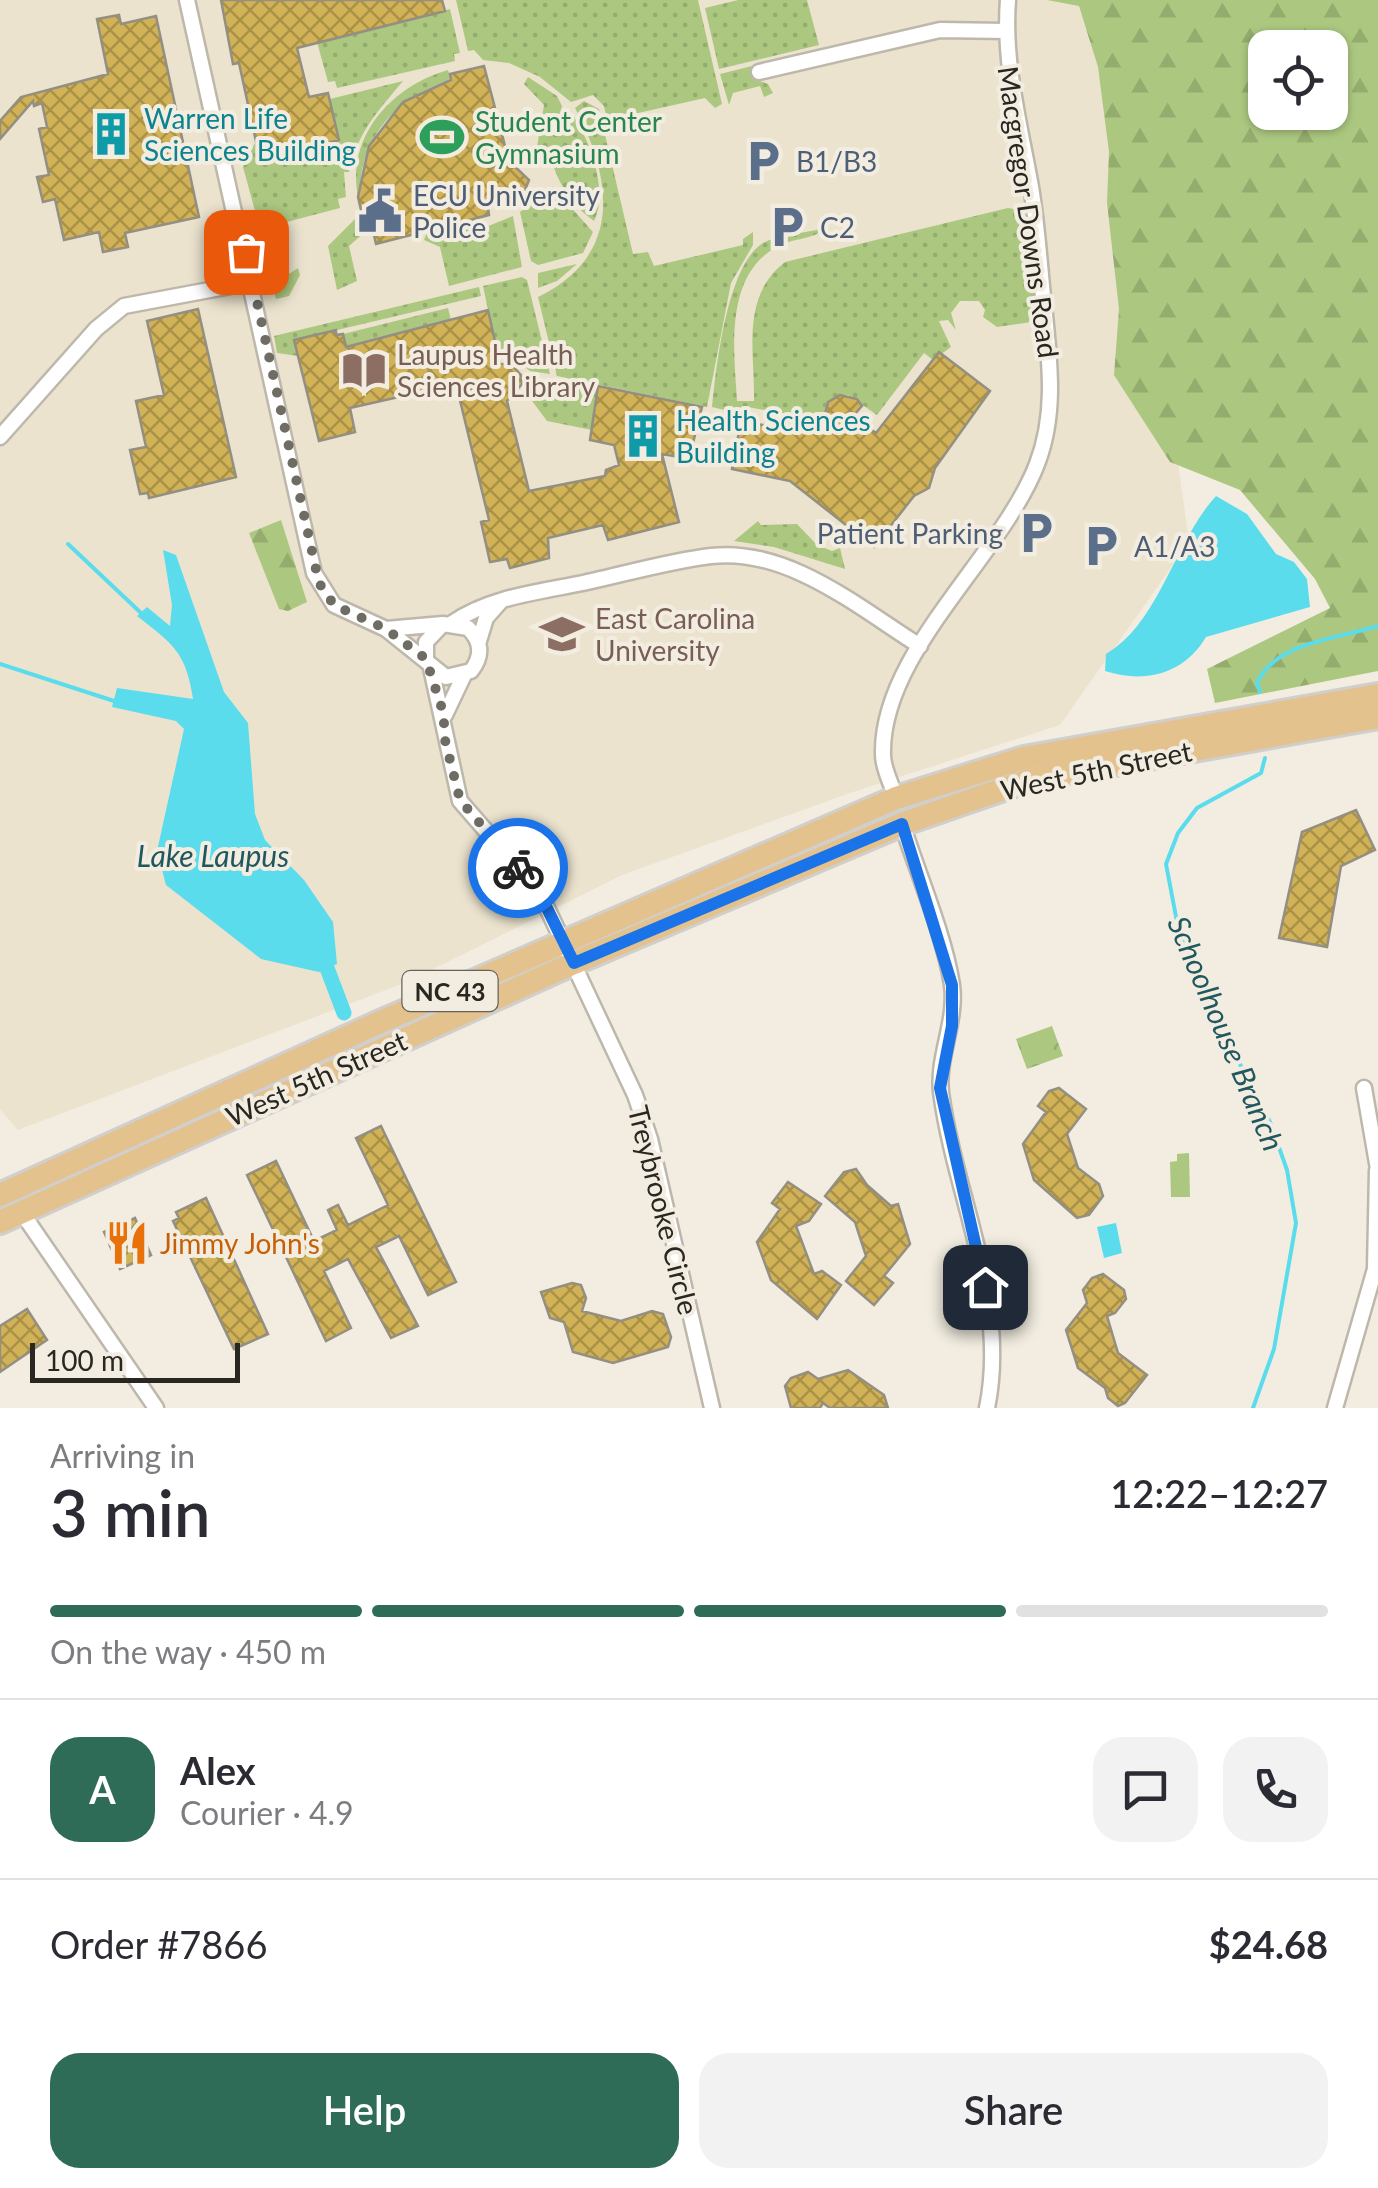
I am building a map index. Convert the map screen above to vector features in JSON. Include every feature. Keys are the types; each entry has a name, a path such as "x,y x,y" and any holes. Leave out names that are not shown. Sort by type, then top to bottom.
{"main road":[{"name":"West 5th Street","path":"0,1195 896,798 1024,758 1378,694"},
{"name":"West 5th Street","path":"10,1216 574,963 902,824 1032,778 1378,717"}],"street":[{"path":"187,0 314,573 334,605 386,629 446,677 464,675"},
{"name":"Macgregor Downs Road","path":"896,798 883,756 902,682 920,646 1010,516 1037,466 1050,422 1050,371 1034,212 1006,31 1008,0"},
{"path":"759,72 940,30 1006,31"},
{"path":"0,437 96,329 124,306 252,282"},
{"path":"429,663 426,642 474,608 715,555 765,562 808,575 920,646"},
{"path":"444,715 464,675 479,657 478,641 486,618 502,600"},
{"path":"386,629 448,624 468,628 478,641"},
{"name":"Treybrooke Circle","path":"429,663 444,715 444,736 460,800 540,894 636,1095 650,1139 712,1408"},
{"path":"902,824 952,985 952,1026 940,1088 993,1323 994,1370 987,1408"},
{"path":"1335,1408 1375,1269 1377,1170 1364,1088"},
{"path":"10,1216 156,1408"}],"shaded area":[{"name":"East Carolina University","path":"0,0 1114,0 1189,542 1060,725 853,792 622,875 407,982 18,1130 0,1109"}],"green space":[{"path":"456,0 698,0 722,104 715,108 705,98 607,120 604,106 593,95 571,102 540,77 509,63 483,60 474,50 468,51"},
{"path":"738,0 807,0 819,45 719,69 705,8"},
{"path":"1047,0 1378,0 1378,671 1215,703 1207,669 1330,608 1315,579 1240,490 1170,462 1114,375 1119,309 1107,203 1109,152 1098,67 1079,6"},
{"path":"450,9 460,53 454,54 455,61 337,88 335,81 328,82 317,42"},
{"path":"756,65 757,80 768,84 773,93 764,97 760,86 733,93 729,105 720,74"},
{"path":"448,70 451,80 407,102 376,135 362,170 358,197 359,154 378,117 409,88"},
{"path":"528,77 557,96 562,106 548,158 535,159 544,105 524,84"},
{"path":"403,81 370,122 349,172 344,172 346,197 338,199 340,208 260,229 243,167 255,143 261,160 338,140 330,99"},
{"path":"584,101 599,109 633,254 648,252 654,266 743,245 743,239 753,232 753,245 731,283 707,407 557,376 538,297 566,280 585,260 597,238 603,214 597,162 575,108"},
{"path":"572,114 595,166 599,195 594,221 571,199 554,169 552,138"},
{"path":"553,187 593,232 583,253 538,265 531,261 520,212"},
{"path":"1008,208 1020,210 1034,248 1037,299 1031,322 997,327 983,317 985,310 979,301 960,301 951,313 956,330 948,320 939,321 951,347 933,360 924,353 877,415 848,395 828,402 823,421 748,407 745,415 712,407 720,343 732,294 740,272 763,243 817,230 821,221 825,227 812,236 783,244 764,256 750,272 736,313 737,401 754,401 752,345 756,308 771,276 785,262"},
{"path":"369,213 372,226 349,246 357,281 337,290 328,246 359,215"},
{"path":"513,216 522,267 449,286 440,247 424,240 427,232 478,217 481,229"},
{"path":"577,264 557,281 538,288 538,273"},
{"path":"298,268 300,275 289,296 276,299 274,292 281,279"},
{"path":"522,277 527,280 550,374 530,371 511,356 498,358 483,286"},
{"path":"479,287 481,296 295,340 298,356 277,353 274,336"},
{"path":"448,308 451,320 346,347 343,334"},
{"path":"530,377 598,391 592,430 547,421 527,394"},
{"path":"281,520 307,602 288,611 279,609 249,533"},
{"path":"758,521 761,525 797,524 817,545 832,551 840,548 845,569 774,547 734,541"},
{"path":"1052,1026 1063,1056 1027,1069 1016,1039"},
{"path":"1189,1153 1190,1197 1171,1197 1170,1162 1177,1161 1177,1154"}],"water":[{"path":"1216,496 1247,514 1276,554 1294,562 1307,579 1310,607 1206,637 1187,660 1162,673 1135,676 1105,671 1106,654 1140,622 1201,515"},
{"name":"Lake Laupus","path":"163,550 176,555 224,692 248,723 255,814 265,840 304,880 333,922 337,964 319,972 261,959 166,885 157,851 184,729 176,721 112,707 117,688 193,699 176,650 137,616 147,607 170,626 172,605"},
{"path":"1116,1223 1122,1253 1104,1258 1097,1227"}],"building":[{"path":"221,0 442,0 445,11 297,48 309,97 328,93 339,140 260,160 239,63 233,64"},
{"name":"Warren Life Sciences Building","path":"119,15 121,24 156,16 199,217 125,233 128,247 103,252 99,232 64,240 55,199 43,202 37,177 49,175 39,129 47,127 42,103 34,106 33,101 0,139 0,121 21,97 108,74 97,19"},
{"path":"484,66 509,161 529,180 521,200 488,207 489,215 376,244 369,213 362,214 358,197 369,146 403,102 451,80 450,74"},
{"path":"198,309 236,477 149,498 148,493 140,494 130,450 146,447 136,401 164,395 147,321"},
{"name":"Health Sciences Building","path":"488,310 500,364 511,364 521,375 522,384 507,401 529,491 605,476 606,470 619,465 614,445 590,440 598,386 702,407 691,451 685,458 662,454 679,522 608,540 603,525 548,538 549,558 510,568 507,559 490,562 481,522 489,520 456,384 350,408 355,432 319,441 294,340 336,330 336,335 343,334 346,347"},
{"path":"939,352 990,391 935,468 929,488 914,496 874,547 790,481 732,469 741,421 795,431 796,425 821,431 828,402 840,395 857,399 862,406 853,416 876,433"},
{"path":"1356,810 1375,850 1341,866 1327,947 1279,938 1302,832"},
{"path":"1059,1088 1086,1109 1067,1134 1078,1168 1099,1184 1103,1196 1089,1215 1077,1218 1034,1180 1023,1144 1046,1112 1038,1106 1049,1091"},
{"path":"381,1126 456,1282 428,1295 399,1236 376,1247 418,1326 391,1338 348,1259 324,1271 351,1328 326,1341 247,1175 276,1161 314,1241 337,1230 328,1210 338,1205 348,1225 388,1205 356,1138"},
{"path":"856,1169 867,1185 891,1206 898,1204 910,1244 884,1276 893,1283 874,1305 846,1281 866,1256 855,1222 825,1196 844,1172"},
{"path":"788,1182 821,1204 809,1221 796,1226 814,1274 822,1271 841,1285 817,1319 771,1280 757,1242 780,1209 772,1203"},
{"path":"206,1198 268,1334 234,1349 173,1221 179,1218 176,1212"},
{"name":"Jimmy John's","path":"135,1218 151,1255 120,1269 104,1232"},
{"path":"1103,1274 1124,1290 1126,1299 1115,1313 1107,1316 1118,1353 1147,1375 1125,1403 1118,1406 1108,1398 1105,1388 1078,1368 1066,1330 1087,1303 1083,1290 1092,1278"},
{"path":"572,1283 581,1285 586,1298 582,1311 621,1321 652,1311 663,1314 671,1337 668,1347 613,1363 573,1352 564,1322 550,1318 541,1292"},
{"path":"27,1309 47,1340 0,1372 0,1326"},
{"path":"848,1370 884,1395 888,1408 830,1408 823,1403 820,1408 791,1408 785,1386 791,1378 808,1372 818,1379"}],"waterway":[{"path":"68,544 140,612"},
{"name":"Schoolhouse Branch","path":"1260,692 1257,683 1266,669 1292,650 1378,626"},
{"path":"0,664 114,701"},
{"name":"Schoolhouse Branch","path":"1253,1408 1274,1349 1296,1223 1287,1170 1270,1122 1218,1022 1177,922 1166,864 1178,833 1197,808 1261,773 1265,758"},
{"path":"327,968 344,1013"}],"way so far":[{"path":"246,252 314,573 334,605 386,629 426,659 444,715 444,736 460,800 518,868"}],"place":[{"name":"Warren Life Sciences Building","path":"111,134"},
{"name":"Student Center Gymnasium","path":"442,137"},
{"name":"B1/B3","path":"763,161"},
{"name":"ECU University Police","path":"380,211"},
{"name":"C2","path":"787,227"},
{"name":"Laupus Health Sciences Library","path":"364,370"},
{"name":"Health Sciences Building","path":"643,436"},
{"name":"Patient Parking","path":"1036,533"},
{"name":"A1/A3","path":"1101,546"},
{"name":"East Carolina University","path":"562,634"},
{"name":"Jimmy John's","path":"127,1243"}],"route":[{"path":"518,868 540,894 574,963 902,824 952,985 952,1026 940,1088 985,1287"}]}
